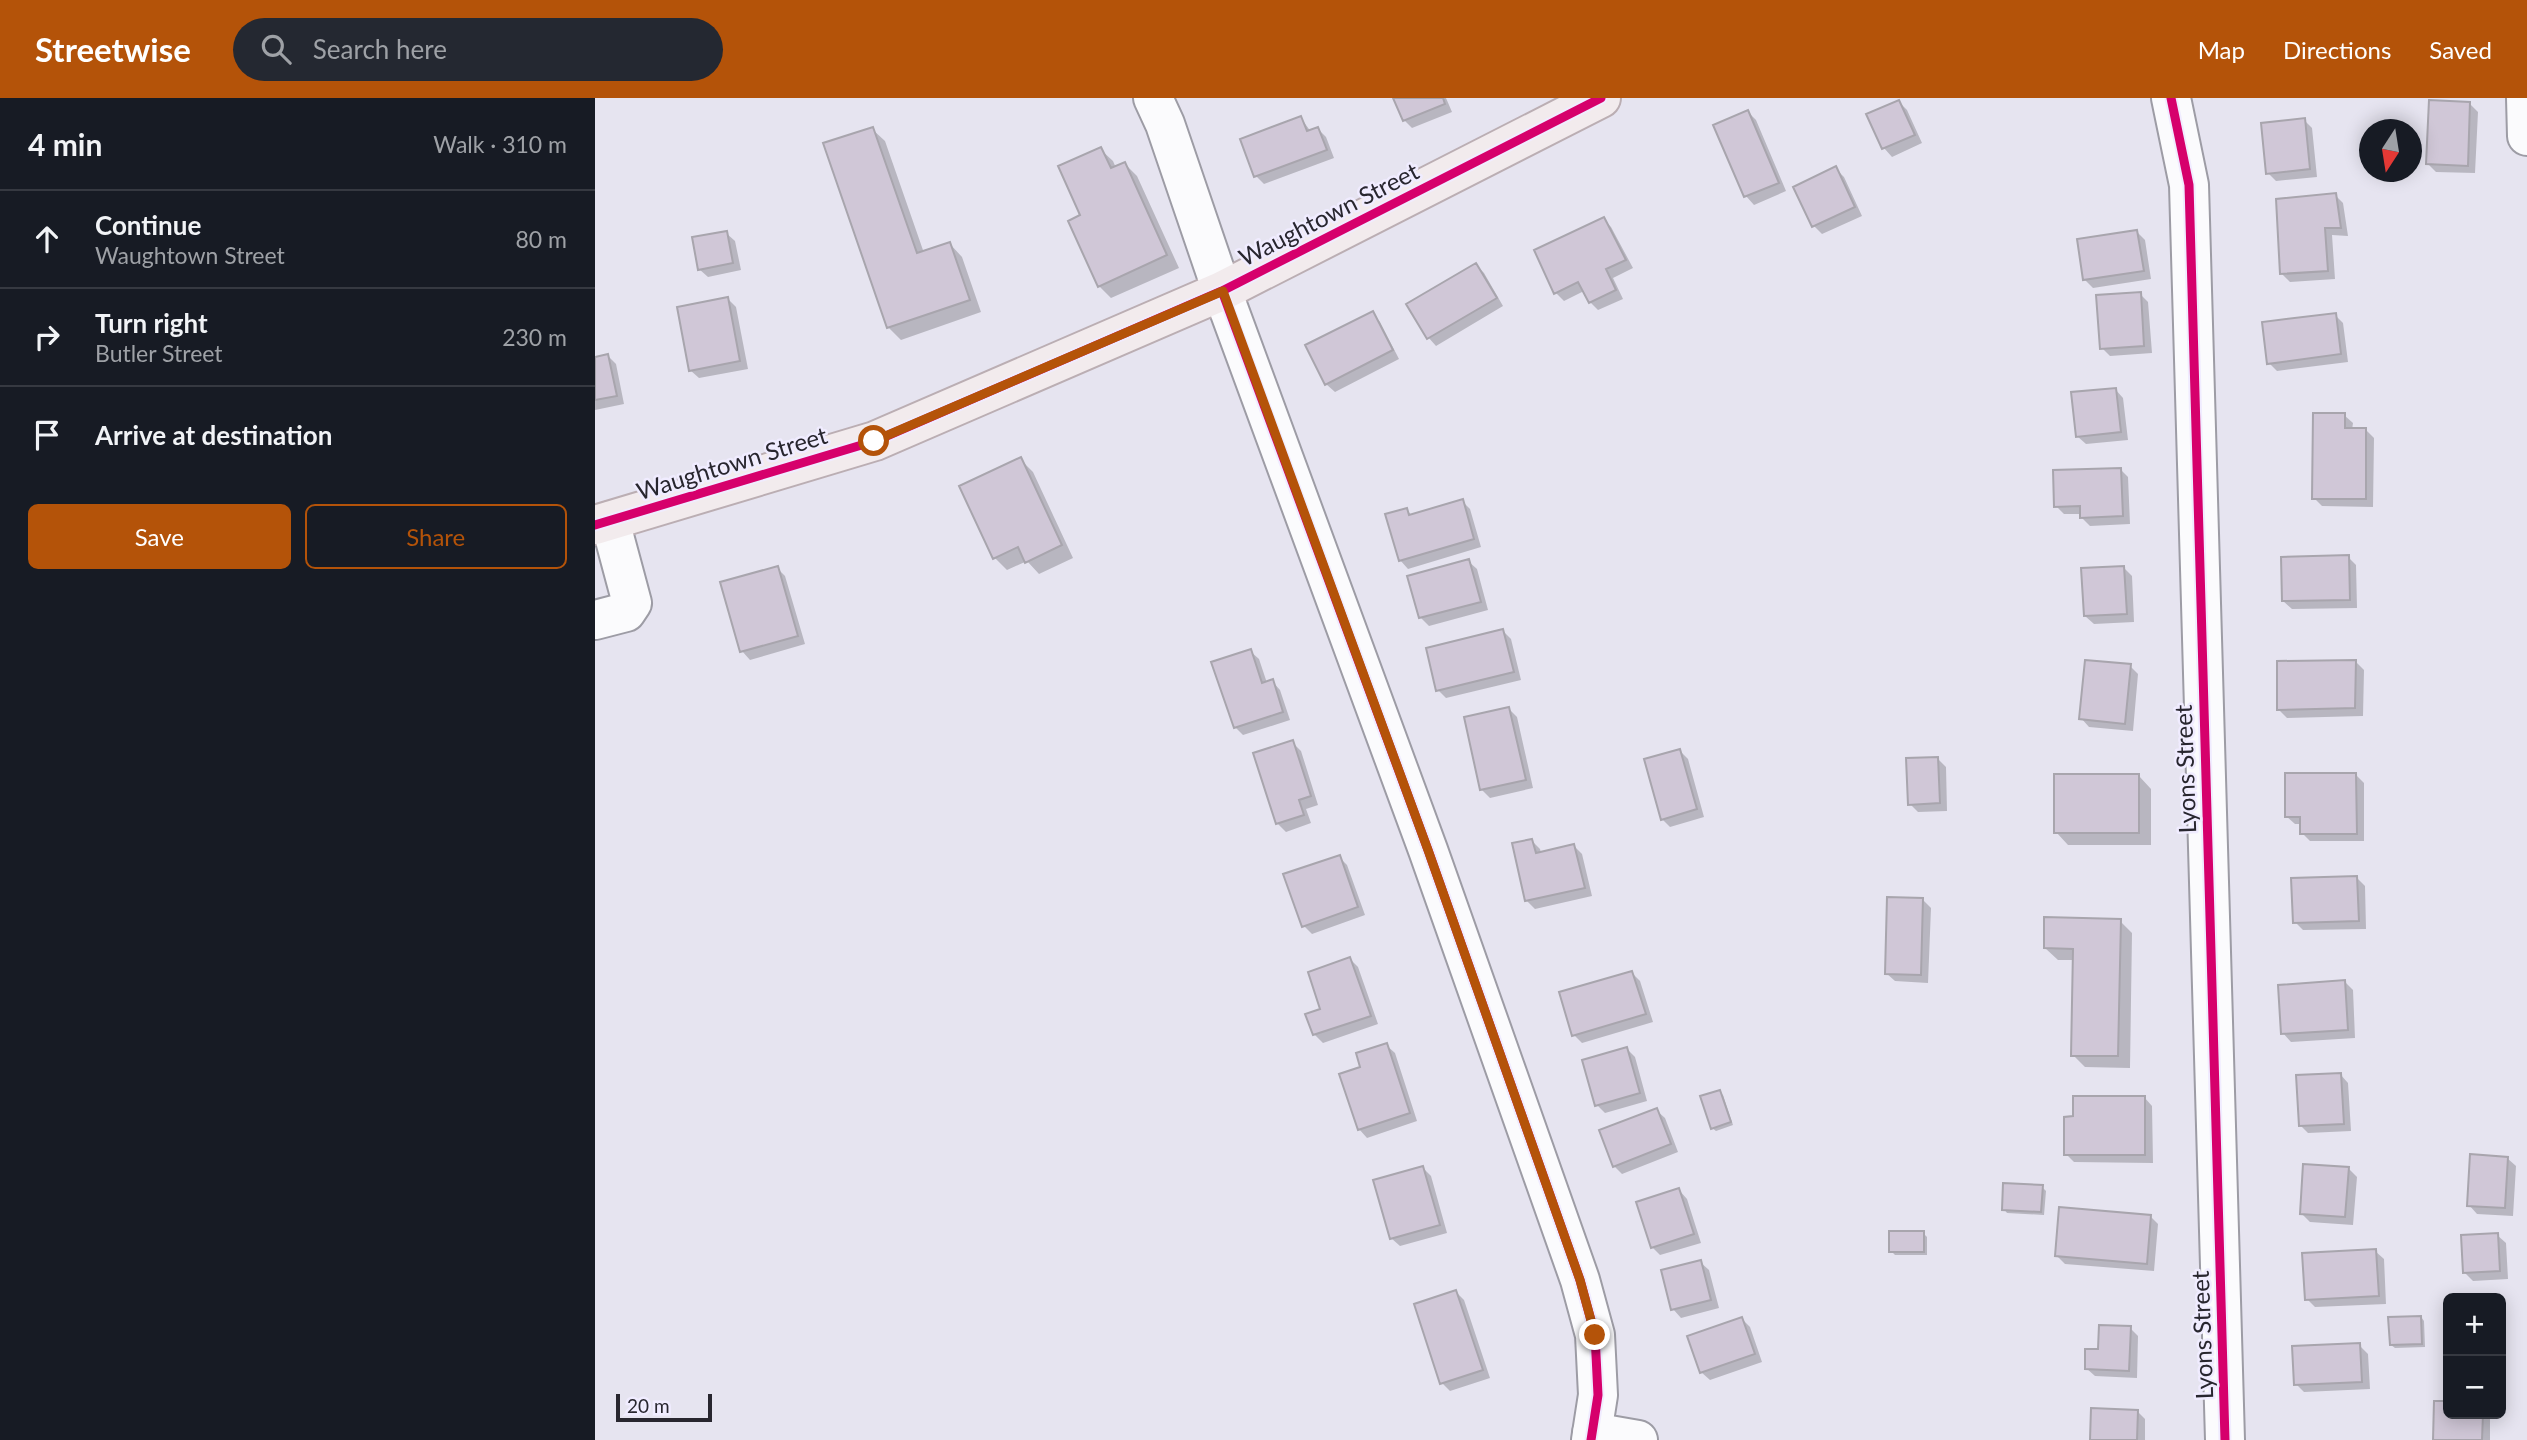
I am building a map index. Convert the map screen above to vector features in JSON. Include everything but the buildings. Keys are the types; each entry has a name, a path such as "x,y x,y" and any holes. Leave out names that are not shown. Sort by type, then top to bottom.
{"main road":[{"name":"Waughtown Street","path":"602,523 874,441 1223,291 1601,98"}],"street":[{"path":"1153,98 1165,124 1223,291 1428,850 1580,1280 1595,1335 1598,1395 1592,1436 1638,1440"},
{"name":"Lyons Street","path":"2171,98 2189,185 2225,1440"},
{"path":"2526,98 2527,136"},
{"path":"595,620 626,612 632,603 602,523"}],"cycle path":[{"path":"595,525 875,441 1222,291 1601,98"},
{"path":"2171,98 2189,185 2225,1440"},
{"path":"1222,291 1428,850 1580,1280 1595,1335 1598,1395 1591,1440"}],"route":[{"path":"874,441 1223,291 1428,850 1580,1280 1595,1335"}]}
